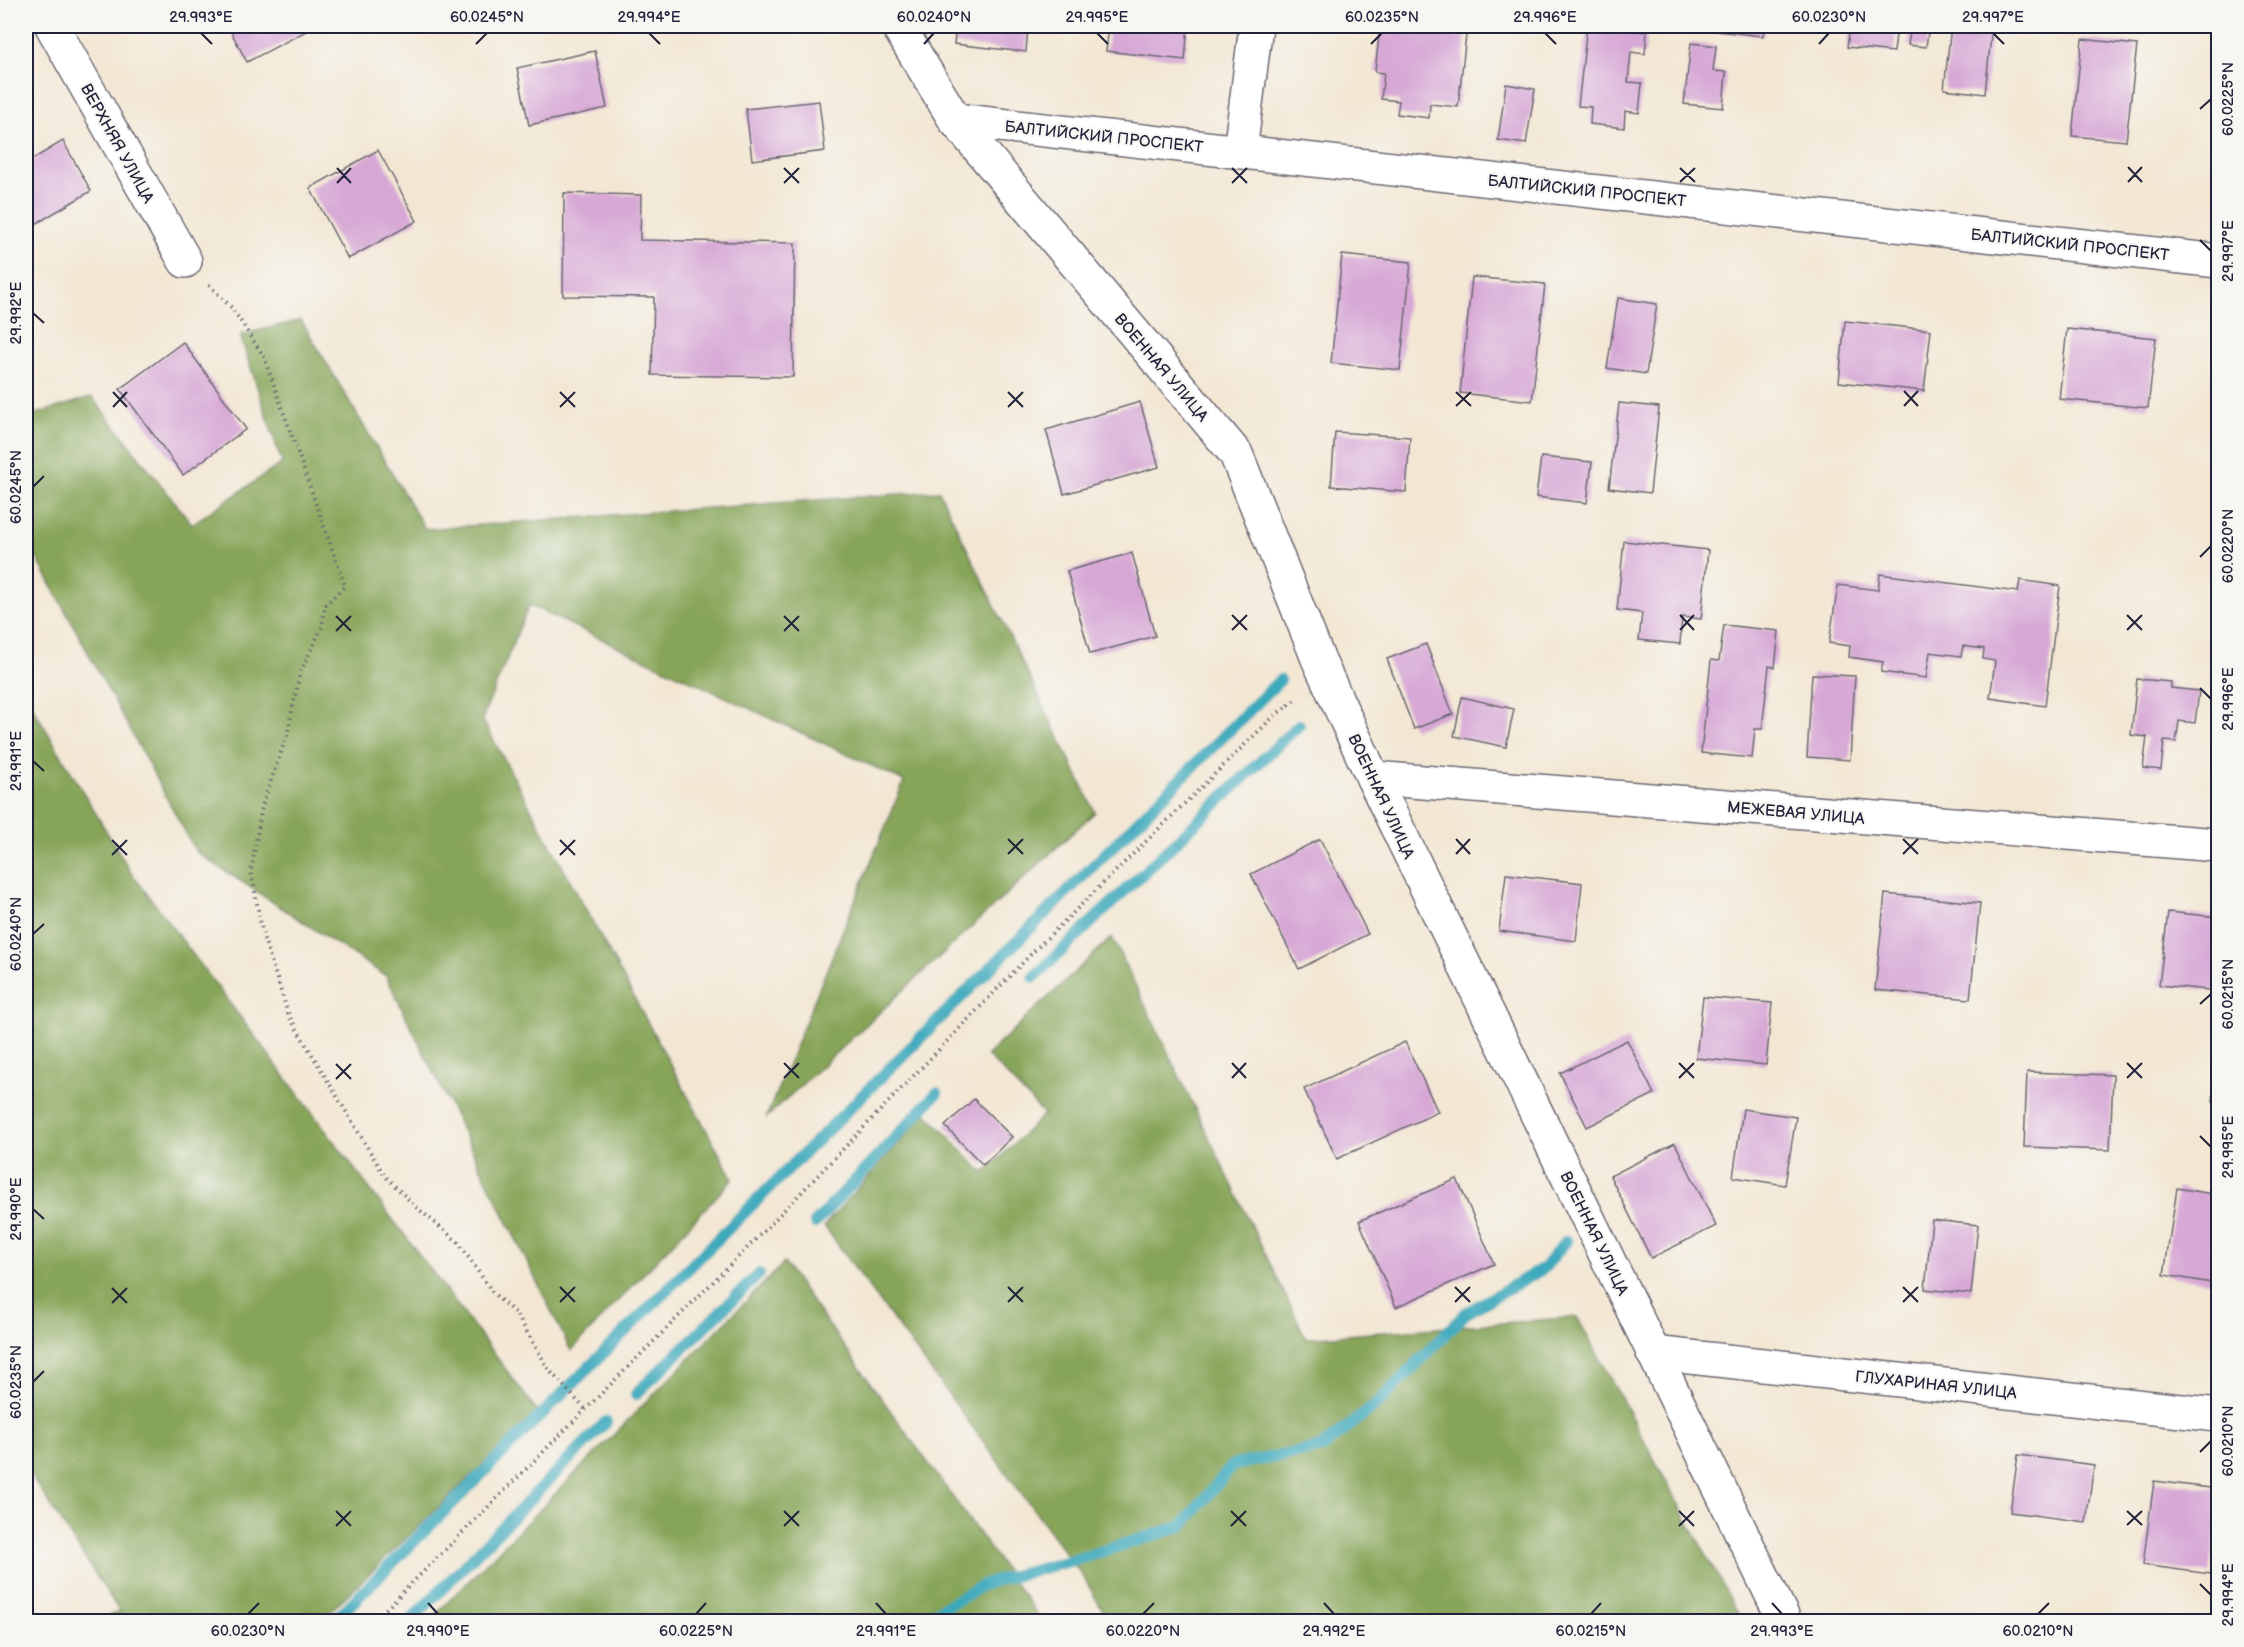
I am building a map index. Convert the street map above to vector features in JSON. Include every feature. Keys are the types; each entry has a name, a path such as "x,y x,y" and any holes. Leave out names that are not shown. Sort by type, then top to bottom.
{"street":[{"name":"ВЕРХНЯЯ УЛИЦА","path":"52,26 185,261"},
{"name":"ВОЕННАЯ УЛИЦА","path":"898,26 955,120 1236,454 1327,677 1373,778 1785,1622"},
{"path":"1240,151 1256,26"},
{"name":"БАЛТИЙСКИЙ ПРОСПЕКТ","path":"955,120 2218,261"},
{"name":"МЕЖЕВАЯ УЛИЦА","path":"1373,778 2218,845"},
{"name":"ГЛУХАРИНАЯ УЛИЦА","path":"1653,1353 2218,1415"}],"path":[{"path":"185,261 232,308 264,357 345,586 325,605 322,627 300,673 287,735 262,806 251,871 264,936 289,1016 384,1174 416,1207 458,1242 493,1293 517,1315 549,1370 585,1410"},
{"path":"373,1622 764,1231 1033,952 1274,717 1327,677"}],"green space":[{"path":"301,320 425,529 939,491 1095,812 766,1118 904,781 529,605 482,719 733,1179 571,1351 386,976 196,852 26,538 26,417 92,397 192,524 282,463 240,335"},
{"path":"26,696 130,871 538,1412 320,1621 90,1621 120,1612 26,1468"},
{"path":"1112,937 1306,1338 1577,1317 1742,1621 1109,1621 1084,1578 824,1226 926,1113 984,1173 1044,1114 987,1055"},
{"path":"784,1263 1042,1621 429,1621"}],"building":[{"path":"228,26 311,26 312,28 247,62"},
{"path":"956,26 1028,26 1026,52 954,44"},
{"path":"1109,26 1188,26 1185,60 1106,51"},
{"path":"1380,26 1467,26 1458,107 1430,104 1429,118 1397,114 1399,101 1381,99 1384,73 1375,72"},
{"path":"1587,26 1647,32 1645,54 1631,52 1628,82 1642,83 1639,113 1625,111 1624,128 1590,124 1591,107 1578,106"},
{"path":"1708,26 1765,26 1763,36 1707,30"},
{"path":"1850,26 1897,26 1894,52 1847,47"},
{"path":"1911,26 1929,26 1926,47 1908,45"},
{"path":"1951,26 1992,26 1985,94 1944,89"},
{"path":"2082,39 2137,45 2126,141 2072,136"},
{"path":"1691,43 1716,46 1713,71 1726,72 1723,108 1684,104"},
{"path":"595,51 607,108 529,125 517,68"},
{"path":"1506,84 1535,89 1526,144 1498,140"},
{"path":"819,101 825,151 752,160 746,109"},
{"path":"63,141 91,191 29,228 26,222 26,163"},
{"path":"378,150 417,221 348,259 310,188"},
{"path":"564,193 641,195 640,240 795,243 793,377 652,375 654,297 563,296"},
{"path":"1342,255 1411,262 1400,370 1331,363"},
{"path":"1472,277 1545,284 1532,401 1460,393"},
{"path":"1618,298 1657,304 1646,374 1607,368"},
{"path":"1845,321 1931,330 1924,391 1839,382"},
{"path":"2067,329 2156,338 2148,408 2059,399"},
{"path":"183,342 246,429 183,475 120,389"},
{"path":"1140,402 1159,467 1064,494 1046,430"},
{"path":"1619,403 1659,407 1650,493 1609,488"},
{"path":"1335,432 1410,437 1406,492 1331,486"},
{"path":"1541,457 1592,462 1587,503 1536,497"},
{"path":"1624,541 1708,550 1701,619 1682,617 1680,644 1639,640 1642,613 1617,610"},
{"path":"1132,553 1155,636 1090,654 1067,571"},
{"path":"1880,574 2018,592 2020,580 2060,586 2045,706 1990,698 1995,661 1983,659 1984,649 1963,646 1961,656 1930,652 1926,678 1881,672 1883,662 1849,657 1850,646 1829,643 1838,585 1878,590"},
{"path":"1724,625 1779,631 1775,667 1769,666 1762,729 1755,729 1752,758 1701,753 1711,660 1719,661"},
{"path":"1426,644 1453,714 1414,729 1387,659"},
{"path":"1812,674 1855,676 1850,760 1807,757"},
{"path":"2137,679 2171,682 2171,688 2199,691 2195,723 2179,721 2176,742 2164,741 2161,770 2143,768 2147,737 2131,735"},
{"path":"1462,697 1514,709 1506,747 1454,736"},
{"path":"1320,839 1368,934 1299,969 1251,874"},
{"path":"1506,874 1582,883 1576,941 1499,931"},
{"path":"1885,894 1980,903 1970,999 1875,990"},
{"path":"2168,912 2218,917 2218,991 2159,985"},
{"path":"1703,997 1772,1003 1766,1065 1696,1058"},
{"path":"1627,1040 1654,1094 1587,1127 1560,1073"},
{"path":"1405,1042 1438,1112 1337,1159 1304,1089"},
{"path":"2218,1061 2218,1103 2213,1102"},
{"path":"2027,1072 2113,1075 2110,1150 2024,1147"},
{"path":"974,1099 1012,1137 983,1165 945,1126"},
{"path":"1743,1109 1796,1117 1785,1185 1733,1177"},
{"path":"1675,1143 1716,1226 1651,1258 1610,1176"},
{"path":"1457,1179 1494,1264 1396,1307 1359,1221"},
{"path":"2177,1188 2218,1195 2218,1284 2164,1275"},
{"path":"1932,1220 1978,1225 1971,1294 1925,1289"},
{"path":"2018,1455 2094,1465 2086,1522 2010,1512"},
{"path":"2154,1481 2218,1489 2218,1513 2210,1574 2143,1565"}],"waterway":[{"path":"333,1622 1280,680"},
{"path":"1034,977 1299,725"},
{"path":"815,1223 937,1093"},
{"path":"918,1622 987,1583 1081,1558 1182,1526 1233,1465 1321,1448 1377,1404 1466,1313 1544,1268 1566,1241"},
{"path":"636,1394 759,1274"},
{"path":"409,1622 606,1422"}]}
